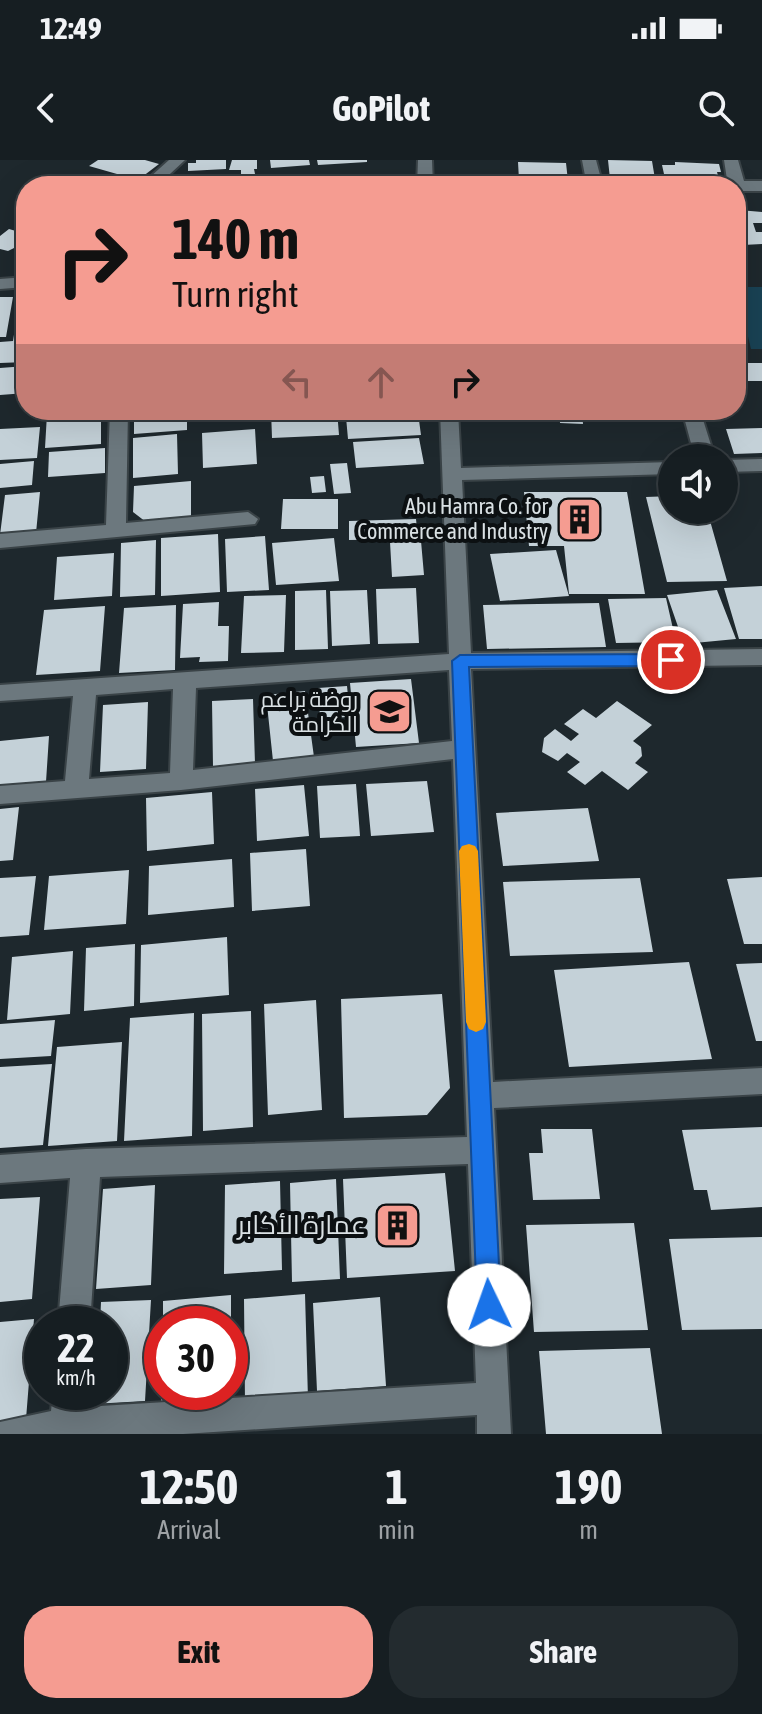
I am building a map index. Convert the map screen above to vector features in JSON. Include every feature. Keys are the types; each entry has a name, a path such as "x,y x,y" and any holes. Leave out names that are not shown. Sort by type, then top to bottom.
{"street":[{"path":"160,176 178,160"},
{"path":"116,531 119,420"},
{"path":"449,420 494,1434"},
{"path":"694,420 701,444"},
{"path":"738,466 762,465"},
{"path":"452,474 658,468"},
{"path":"0,541 248,519"},
{"path":"0,693 460,661 762,657"},
{"path":"181,781 185,680"},
{"path":"76,788 85,687"},
{"path":"0,795 181,781 464,749"},
{"path":"479,1096 762,1081"},
{"path":"0,1169 86,1163 481,1150"},
{"path":"75,1306 86,1163"},
{"path":"10,1434 66,1425 493,1398"},
{"path":"66,1425 67,1410"}],"shaded area":[{"path":"746,287 762,287 762,349 751,349 746,328"}],"building":[{"path":"98,160 145,160 159,164 143,176 124,176 89,166"},
{"path":"196,160 226,160 226,169 188,171 188,163 196,163"},
{"path":"232,160 257,160 255,174 241,175 241,170 229,170"},
{"path":"270,160 309,160 310,165 271,168"},
{"path":"317,160 367,160 367,162 318,165"},
{"path":"608,160 652,161 654,176 610,176"},
{"path":"518,162 566,163 567,176 519,176"},
{"path":"675,162 719,164 721,172 717,172 718,176 664,176 662,165 675,165"},
{"path":"746,211 762,212 762,223 753,223 756,232 762,232 762,244 746,245"},
{"path":"9,229 16,231 16,248 0,249 0,236"},
{"path":"0,297 13,297 6,337 0,337"},
{"path":"16,322 16,362 0,363 0,342 13,341"},
{"path":"746,363 762,363 762,381 746,381"},
{"path":"16,367 16,394 0,395 0,368"},
{"path":"47,420 101,420 101,444 45,448"},
{"path":"134,420 187,420 187,430 134,434"},
{"path":"271,420 338,420 339,435 272,438"},
{"path":"346,420 419,420 421,435 348,439"},
{"path":"560,420 583,420 583,424 560,423"},
{"path":"40,427 37,458 0,460 0,429"},
{"path":"762,428 762,453 738,454 738,444 731,444 726,429"},
{"path":"255,429 257,464 203,468 202,433"},
{"path":"177,434 178,474 133,478 133,438"},
{"path":"419,438 424,464 356,468 353,442"},
{"path":"105,448 105,473 48,477 49,452"},
{"path":"34,461 32,485 0,488 0,464"},
{"path":"347,463 351,493 334,494 330,464"},
{"path":"324,476 326,492 312,493 310,477"},
{"path":"191,481 191,517 146,522 133,512 134,486"},
{"path":"40,492 36,533 0,535 5,495"},
{"name":"Abu Hamra Co. for Commerce and Industry","path":"524,492 627,492 645,594 569,594 564,546 529,546"},
{"path":"646,497 658,497 658,524 711,524 727,581 667,582"},
{"path":"283,499 338,499 338,529 281,529"},
{"path":"416,519 418,539 349,540 349,521"},
{"path":"218,534 220,592 161,596 161,538"},
{"path":"265,536 269,590 227,592 225,539"},
{"path":"334,538 339,581 276,585 272,543"},
{"path":"156,540 155,595 120,597 121,543"},
{"path":"421,541 424,575 392,577 390,542"},
{"path":"556,550 569,596 500,601 490,554"},
{"path":"114,553 112,596 54,600 57,557"},
{"path":"762,586 762,639 739,639 724,588"},
{"path":"416,588 419,643 378,644 376,589"},
{"path":"326,590 328,649 295,650 295,591"},
{"path":"367,590 370,644 332,646 330,591"},
{"path":"717,590 736,639 684,644 667,595"},
{"path":"286,595 284,652 241,653 244,596"},
{"path":"666,598 676,642 616,643 608,599"},
{"path":"219,602 218,626 229,626 228,661 199,662 200,657 180,658 183,604"},
{"path":"599,603 606,647 487,649 483,605"},
{"path":"176,605 175,670 119,673 124,608"},
{"path":"105,606 100,671 36,675 44,610"},
{"path":"411,679 419,743 356,747 350,683"},
{"path":"347,686 350,717 320,718 318,688"},
{"path":"305,691 314,757 273,761 266,695"},
{"path":"253,699 255,764 213,767 212,701"},
{"path":"617,701 652,725 633,741 641,747 642,756 635,763 648,772 628,790 602,771 585,785 567,772 580,762 567,753 558,761 542,752 544,738 555,729 571,741 579,734 564,724 583,709 596,718"},
{"path":"148,702 146,769 100,772 103,705"},
{"path":"49,736 46,782 0,786 0,741"},
{"path":"427,781 434,832 371,836 366,784"},
{"path":"356,784 360,836 320,838 317,786"},
{"path":"304,785 309,836 257,841 255,789"},
{"path":"212,792 214,844 147,851 146,798"},
{"path":"19,807 13,860 0,861 0,809"},
{"path":"588,808 599,861 503,866 496,813"},
{"path":"306,849 310,906 252,911 250,853"},
{"path":"232,859 234,907 148,915 149,866"},
{"path":"129,870 126,924 44,930 49,876"},
{"path":"36,876 29,935 0,937 0,878"},
{"path":"762,877 762,944 744,944 727,879"},
{"path":"640,878 653,952 510,956 503,882"},
{"path":"227,937 229,995 140,1003 141,945"},
{"path":"135,944 134,1006 84,1011 86,948"},
{"path":"73,951 70,1014 7,1020 12,957"},
{"path":"689,962 712,1059 569,1067 554,970"},
{"path":"762,963 762,1041 756,1041 736,964"},
{"path":"442,994 450,1088 427,1115 344,1118 341,999"},
{"path":"316,1000 322,1110 268,1115 264,1004"},
{"path":"251,1011 253,1127 203,1131 202,1014"},
{"path":"194,1013 192,1136 124,1141 130,1018"},
{"path":"55,1020 51,1056 0,1059 0,1024"},
{"path":"122,1042 117,1141 48,1146 57,1047"},
{"path":"52,1064 43,1145 0,1148 0,1067"},
{"path":"762,1127 762,1207 711,1210 707,1190 694,1190 682,1130"},
{"path":"541,1129 592,1129 600,1199 533,1200 529,1153 543,1153"},
{"name":"عمارة الأكابر","path":"445,1173 455,1271 347,1278 343,1179"},
{"path":"336,1179 340,1279 292,1282 290,1183"},
{"path":"280,1181 282,1270 224,1274 225,1185"},
{"path":"155,1185 151,1285 96,1289 103,1189"},
{"path":"40,1197 32,1299 0,1302 0,1199"},
{"path":"634,1223 648,1330 534,1332 526,1225"},
{"path":"762,1237 762,1329 682,1330 669,1239"},
{"path":"305,1294 308,1399 248,1404 248,1306 244,1306 244,1299"},
{"path":"231,1295 231,1306 163,1306 163,1301"},
{"path":"380,1297 386,1386 317,1391 313,1303"},
{"path":"151,1300 151,1306 144,1306 144,1401 128,1402 128,1306 101,1306 101,1302"},
{"path":"24,1320 26,1419 0,1421 0,1322"},
{"path":"650,1348 662,1434 546,1434 539,1351"}],"slow traffic":[{"path":"469,851 476,1022"}],"place":[{"name":"Abu Hamra Co. for Commerce and Industry","path":"579,519"},
{"name":"روضة براعم الكرامة","path":"389,712"},
{"name":"عمارة الأكابر","path":"397,1225"}],"route":[{"path":"489,1305 460,661 671,660"}]}
